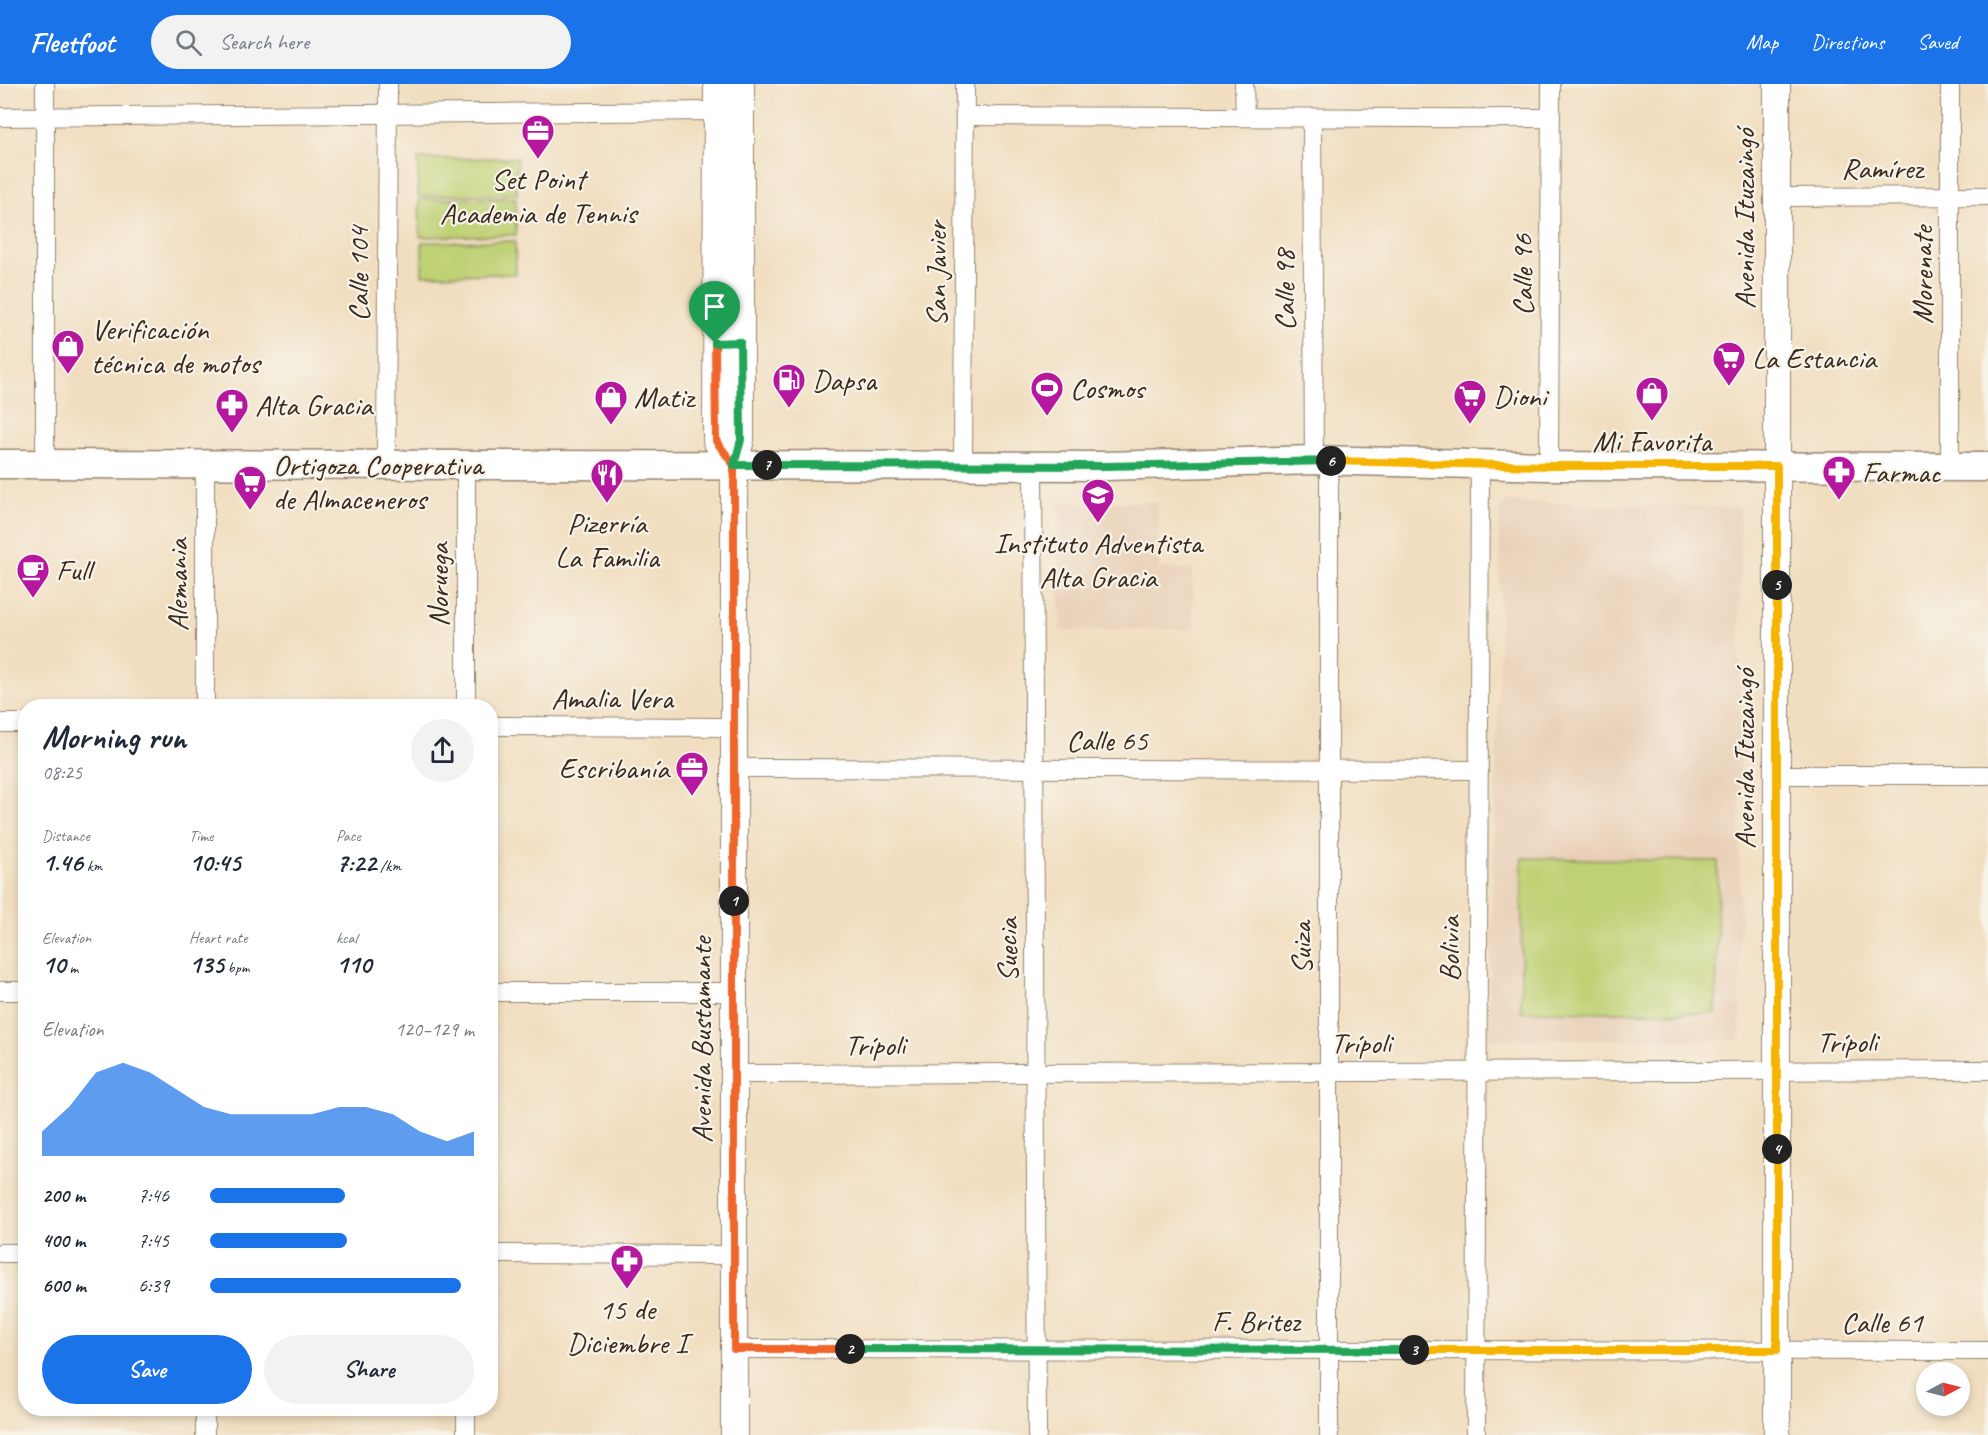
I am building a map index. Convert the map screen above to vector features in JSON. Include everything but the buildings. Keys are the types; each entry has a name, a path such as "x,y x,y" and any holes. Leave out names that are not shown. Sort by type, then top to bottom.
{"main road":[{"path":"717,84 727,343"},
{"path":"734,465 716,441 727,343 741,84"},
{"name":"Avenida Ituzaingó","path":"1777,84 1777,1435"},
{"path":"0,464 1033,465 1321,460 1549,466 1988,467"},
{"name":"Avenida Bustamante","path":"734,465 734,1435"}],"street":[{"path":"45,84 45,464"},
{"name":"Calle 104","path":"386,464 388,84"},
{"name":"San Javier","path":"963,465 965,84"},
{"path":"1244,84 1245,117"},
{"name":"Calle 96","path":"1549,466 1551,84"},
{"name":"Morenate","path":"1950,84 1950,467"},
{"path":"0,117 717,111"},
{"path":"966,116 1312,119 1551,118"},
{"name":"Calle 98","path":"1312,119 1321,460"},
{"name":"Ramírez","path":"1777,197 1988,196"},
{"name":"Suiza","path":"1321,460 1329,770 1329,1435"},
{"name":"Alemania","path":"205,699 206,464"},
{"name":"Noruega","path":"466,464 466,699"},
{"name":"Bolivia","path":"1476,1435 1480,464"},
{"name":"Suecia","path":"1033,465 1037,1435"},
{"path":"0,723 18,723"},
{"name":"Amalia Vera","path":"498,726 733,727"},
{"name":"Calle 65","path":"734,768 1479,770"},
{"path":"1777,775 1988,775"},
{"path":"0,991 18,991"},
{"path":"498,992 734,992"},
{"name":"Trípoli","path":"734,1074 1988,1070"},
{"path":"0,1253 18,1253"},
{"path":"498,1254 734,1254"},
{"name":"F. Britez","path":"734,1349 1777,1350"},
{"name":"Calle 61","path":"1777,1350 1988,1351"},
{"path":"205,1416 205,1435"},
{"path":"466,1416 466,1435"}],"shaded area":[{"path":"1158,502 1159,569 1192,569 1193,629 1060,631 1059,503"},
{"path":"1506,502 1740,507 1740,1040 1488,1039 1500,635 1499,511"}],"green space":[{"path":"517,158 517,194 418,196 418,159"},
{"path":"516,198 516,235 420,237 419,199"},
{"path":"515,241 516,274 422,275 422,242"},
{"path":"1522,858 1718,861 1716,1013 1521,1011"}],"place":[{"name":"Set Point Academia de Tennis","path":"538,160"},
{"name":"Verificación técnica de motos","path":"68,375"},
{"name":"La Estancia","path":"1729,387"},
{"name":"Dapsa","path":"789,409"},
{"name":"Cosmos","path":"1047,417"},
{"name":"Mi Favorita","path":"1652,422"},
{"name":"Dioni","path":"1470,425"},
{"name":"Matiz","path":"611,426"},
{"name":"Alta Gracia","path":"232,434"},
{"name":"Farmac","path":"1839,501"},
{"name":"Pizerría La Familia","path":"607,504"},
{"name":"Ortigoza Cooperativa de Almaceneros","path":"250,511"},
{"name":"Instituto Adventista Alta Gracia","path":"1098,524"},
{"name":"Full","path":"33,599"},
{"name":"Escribanía","path":"692,797"},
{"name":"15 de Diciembre I","path":"627,1290"}],"route":[{"path":"715,343 716,441 734,465 734,1349 1777,1350 1777,466 1549,466 1314,460 1106,466 734,465 741,440 740,342 715,343"}]}
